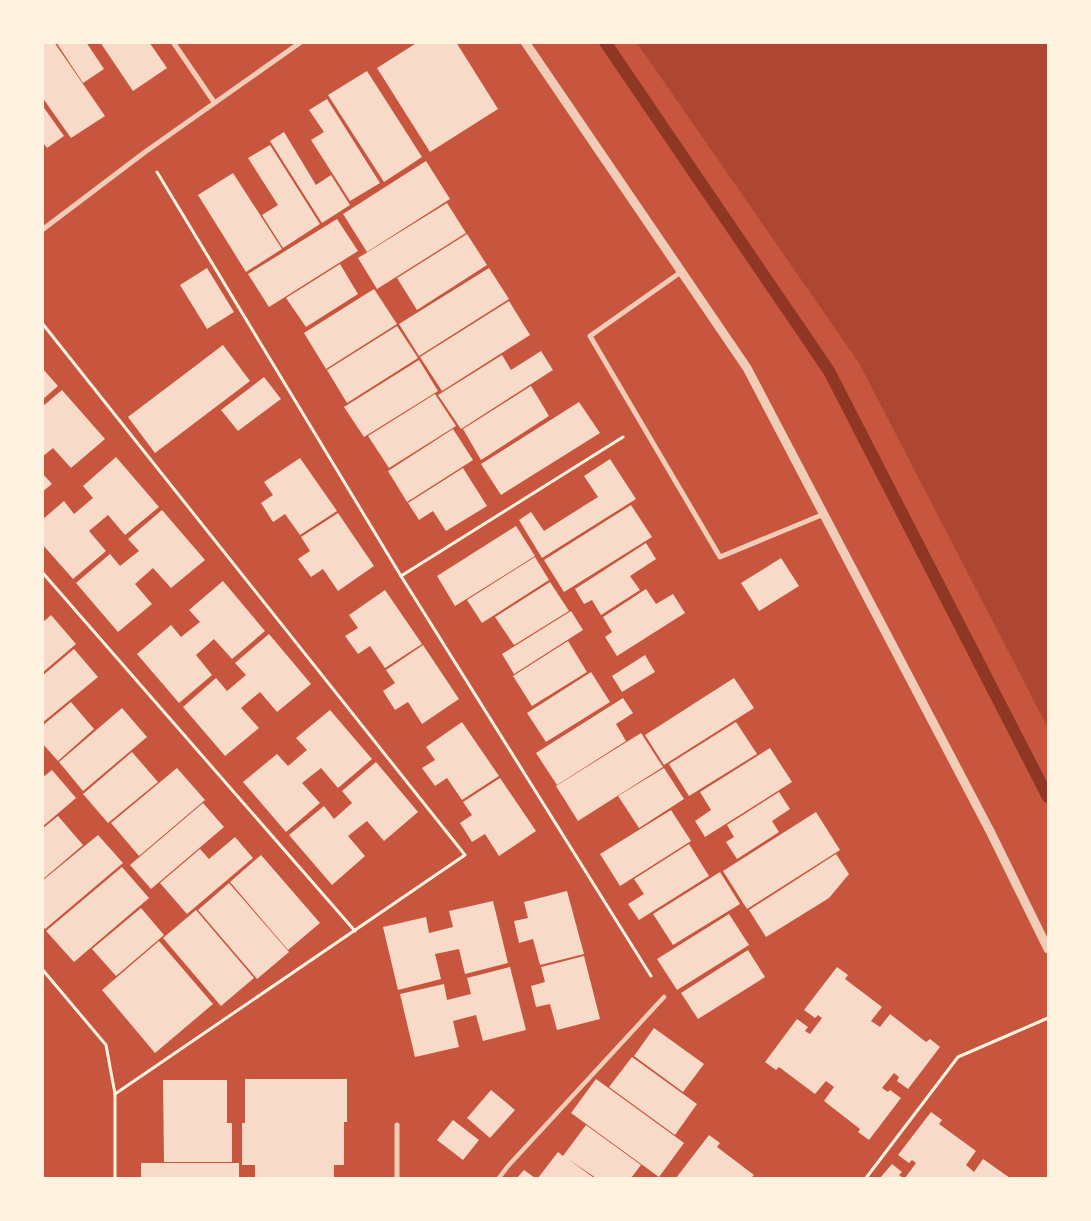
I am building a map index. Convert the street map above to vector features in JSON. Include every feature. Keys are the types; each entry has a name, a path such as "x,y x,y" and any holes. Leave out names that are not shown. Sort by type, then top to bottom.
{"street":[{"path":"173,42 214,102"},
{"path":"42,230 145,152 301,42"},
{"path":"525,42 747,368 1048,948"},
{"path":"681,272 590,336 642,425 720,557 824,514"},
{"path":"500,1178 508,1166 664,997"},
{"path":"397,1125 397,1178"}],"path":[{"path":"145,152 401,576 664,997"},
{"path":"42,323 465,855 115,1094"},
{"path":"401,576 642,425"},
{"path":"42,572 355,931"},
{"path":"42,969 106,1044 115,1094 115,1178"},
{"path":"866,1178 958,1057 1048,1018"}],"shaded area":[{"path":"637,43 1048,43 1048,728 859,363"}],"building":[{"path":"42,42 54,42 105,116 71,138 42,97"},
{"path":"56,42 86,42 104,69 83,83"},
{"path":"100,42 149,42 167,68 133,91"},
{"path":"418,42 456,42 498,109 430,152 377,68"},
{"path":"367,71 422,157 384,182 328,95"},
{"path":"327,99 380,183 350,201 311,140 324,132 309,110"},
{"path":"42,105 64,136 47,148 42,141"},
{"path":"284,132 316,185 331,175 350,205 322,223 270,141"},
{"path":"270,145 320,224 283,248 262,215 278,205 248,158"},
{"path":"426,161 450,199 367,252 343,214"},
{"path":"233,173 282,249 246,272 198,195"},
{"path":"447,203 466,233 377,289 358,258"},
{"path":"337,219 358,251 269,307 248,274"},
{"path":"467,234 487,265 417,310 397,278"},
{"path":"340,264 358,294 306,327 286,298"},
{"path":"207,268 234,312 207,329 180,285"},
{"path":"489,268 509,299 419,356 399,324"},
{"path":"374,289 397,324 326,369 304,333"},
{"path":"509,301 530,335 442,391 420,357"},
{"path":"397,326 418,358 347,403 327,370"},
{"path":"223,345 250,381 155,453 128,417"},
{"path":"541,351 553,370 461,429 438,395 502,355 511,370"},
{"path":"419,360 438,391 364,437 344,407"},
{"path":"42,368 58,386 42,400"},
{"path":"264,377 281,399 238,431 221,410"},
{"path":"531,386 549,416 481,460 463,429"},
{"path":"62,390 105,439 71,468 53,448 42,457 42,407"},
{"path":"435,394 456,426 389,468 368,436"},
{"path":"579,402 600,433 501,495 481,464"},
{"path":"453,429 473,460 407,502 388,471"},
{"path":"116,457 159,507 125,535 108,515 89,531 106,551 73,579 42,544 42,520 64,501 74,514 93,498 83,486"},
{"path":"300,458 337,511 300,535 285,514 273,522 261,503 273,495 264,482"},
{"path":"610,459 636,499 542,558 519,520 531,512 544,531 598,497 584,476"},
{"path":"463,468 487,506 446,531 433,511 419,520 408,503"},
{"path":"42,473 52,484 42,492"},
{"path":"631,505 652,537 564,592 544,560"},
{"path":"162,510 205,560 171,588 153,568 135,584 152,604 118,632 76,583 110,554 120,566 139,551 128,539"},
{"path":"338,513 374,566 338,591 323,569 311,577 298,559 310,551 301,537"},
{"path":"516,526 535,556 455,606 437,576"},
{"path":"646,543 656,559 630,576 640,590 601,615 592,600 584,604 575,589"},
{"path":"535,557 549,580 482,623 467,600"},
{"path":"781,558 799,586 759,611 741,583"},
{"path":"223,581 265,631 232,659 214,639 196,655 212,675 179,703 137,654 171,625 181,637 200,622 189,610"},
{"path":"550,582 569,611 514,645 495,617"},
{"path":"646,589 656,604 673,594 685,613 617,656 605,637 612,632 603,617"},
{"path":"385,590 422,644 385,668 370,646 358,654 345,636 358,628 349,615"},
{"path":"571,611 583,630 514,674 502,654"},
{"path":"51,615 76,644 42,673 42,623"},
{"path":"269,634 311,684 277,712 260,692 241,708 259,728 225,756 183,707 216,678 227,691 246,675 235,663"},
{"path":"568,641 587,672 532,706 513,676"},
{"path":"423,645 459,699 422,724 408,702 395,710 383,691 395,683 386,670"},
{"path":"74,649 98,677 42,723 42,676"},
{"path":"645,655 655,672 622,692 612,676"},
{"path":"591,672 610,702 546,742 527,713"},
{"path":"734,678 754,708 664,765 645,735"},
{"path":"623,698 633,713 616,724 626,741 557,785 536,753"},
{"path":"71,702 94,729 58,761 42,743 42,726"},
{"path":"122,708 147,737 83,791 59,762"},
{"path":"330,710 372,759 338,788 321,768 302,783 320,803 286,832 243,782 277,754 288,766 307,750 296,738"},
{"path":"462,722 499,776 462,800 447,778 435,786 422,768 435,760 426,747"},
{"path":"736,722 757,754 689,796 669,764"},
{"path":"641,733 663,767 578,821 556,786"},
{"path":"770,748 792,782 705,837 695,821 711,810 700,792"},
{"path":"132,752 158,782 108,823 83,794"},
{"path":"376,762 418,812 384,841 367,821 348,836 365,856 332,885 289,835 324,806 334,819 352,803 342,791"},
{"path":"177,768 205,800 139,856 111,823"},
{"path":"664,768 684,799 639,828 618,796"},
{"path":"52,770 76,798 42,827 42,778"},
{"path":"500,778 536,831 499,856 485,834 472,842 460,823 472,815 463,802"},
{"path":"779,792 790,809 772,821 779,832 737,859 726,842 734,837 727,825"},
{"path":"203,803 224,827 151,889 130,865"},
{"path":"671,810 691,841 620,886 600,854"},
{"path":"816,812 840,850 747,909 723,871"},
{"path":"58,816 83,845 42,880 42,829"},
{"path":"98,835 123,863 45,929 42,926 42,881"},
{"path":"235,837 253,858 187,914 160,883 200,849 209,859"},
{"path":"689,844 709,876 639,920 628,904 644,894 634,879"},
{"path":"836,854 849,874 829,898 766,937 749,910"},
{"path":"261,855 320,923 288,950 230,882"},
{"path":"122,867 149,898 74,962 46,931"},
{"path":"720,872 740,904 673,945 653,914"},
{"path":"229,883 289,952 257,979 198,910"},
{"path":"567,891 584,954 540,965 533,939 519,943 514,921 528,918 524,902"},
{"path":"493,901 508,963 465,974 459,949 435,954 441,979 398,990 383,927 426,917 429,933 453,927 449,911"},
{"path":"141,908 164,935 116,976 92,949"},
{"path":"196,910 254,978 221,1006 163,938"},
{"path":"729,914 749,945 677,990 657,959"},
{"path":"159,941 213,1004 155,1053 102,990"},
{"path":"748,950 765,977 698,1019 681,993"},
{"path":"584,956 600,1019 557,1030 550,1004 536,1007 531,986 545,982 541,967"},
{"path":"510,967 526,1030 483,1041 476,1015 453,1021 459,1047 415,1057 400,994 444,984 447,1000 471,994 467,978"},
{"path":"837,967 848,975 845,979 882,1007 871,1021 880,1027 890,1014 926,1042 930,1039 940,1047 908,1089 897,1081 899,1077 894,1073 882,1088 888,1092 890,1090 901,1098 869,1140 858,1132 860,1129 824,1101 834,1087 826,1081 815,1094 779,1067 776,1070 765,1062 797,1019 808,1027 805,1031 810,1034 822,1018 818,1015 815,1018 804,1010"},
{"path":"654,1028 704,1064 683,1092 634,1056"},
{"path":"632,1057 697,1104 675,1135 609,1087"},
{"path":"245,1079 347,1079 344,1165 334,1165 334,1178 255,1178 255,1165 242,1165 242,1123 245,1123"},
{"path":"596,1079 684,1143 659,1177 571,1113"},
{"path":"163,1080 227,1080 227,1123 232,1123 232,1162 164,1162"},
{"path":"491,1090 515,1110 490,1138 467,1118"},
{"path":"931,1112 942,1120 939,1124 976,1151 966,1165 974,1172 983,1159 1010,1178 905,1178 916,1163 912,1160 909,1163 898,1155"},
{"path":"453,1120 479,1140 463,1160 437,1140"},
{"path":"586,1125 641,1165 631,1178 596,1178 568,1159 594,1178 538,1178 558,1152 563,1156"},
{"path":"709,1135 720,1143 717,1147 754,1175 751,1178 676,1178"},
{"path":"141,1163 239,1163 239,1178 141,1178"},
{"path":"892,1164 902,1172 899,1175 903,1178 880,1178"},
{"path":"524,1170 535,1178 517,1178"}],"waterway":[{"path":"605,42 829,371 1048,797"}]}
